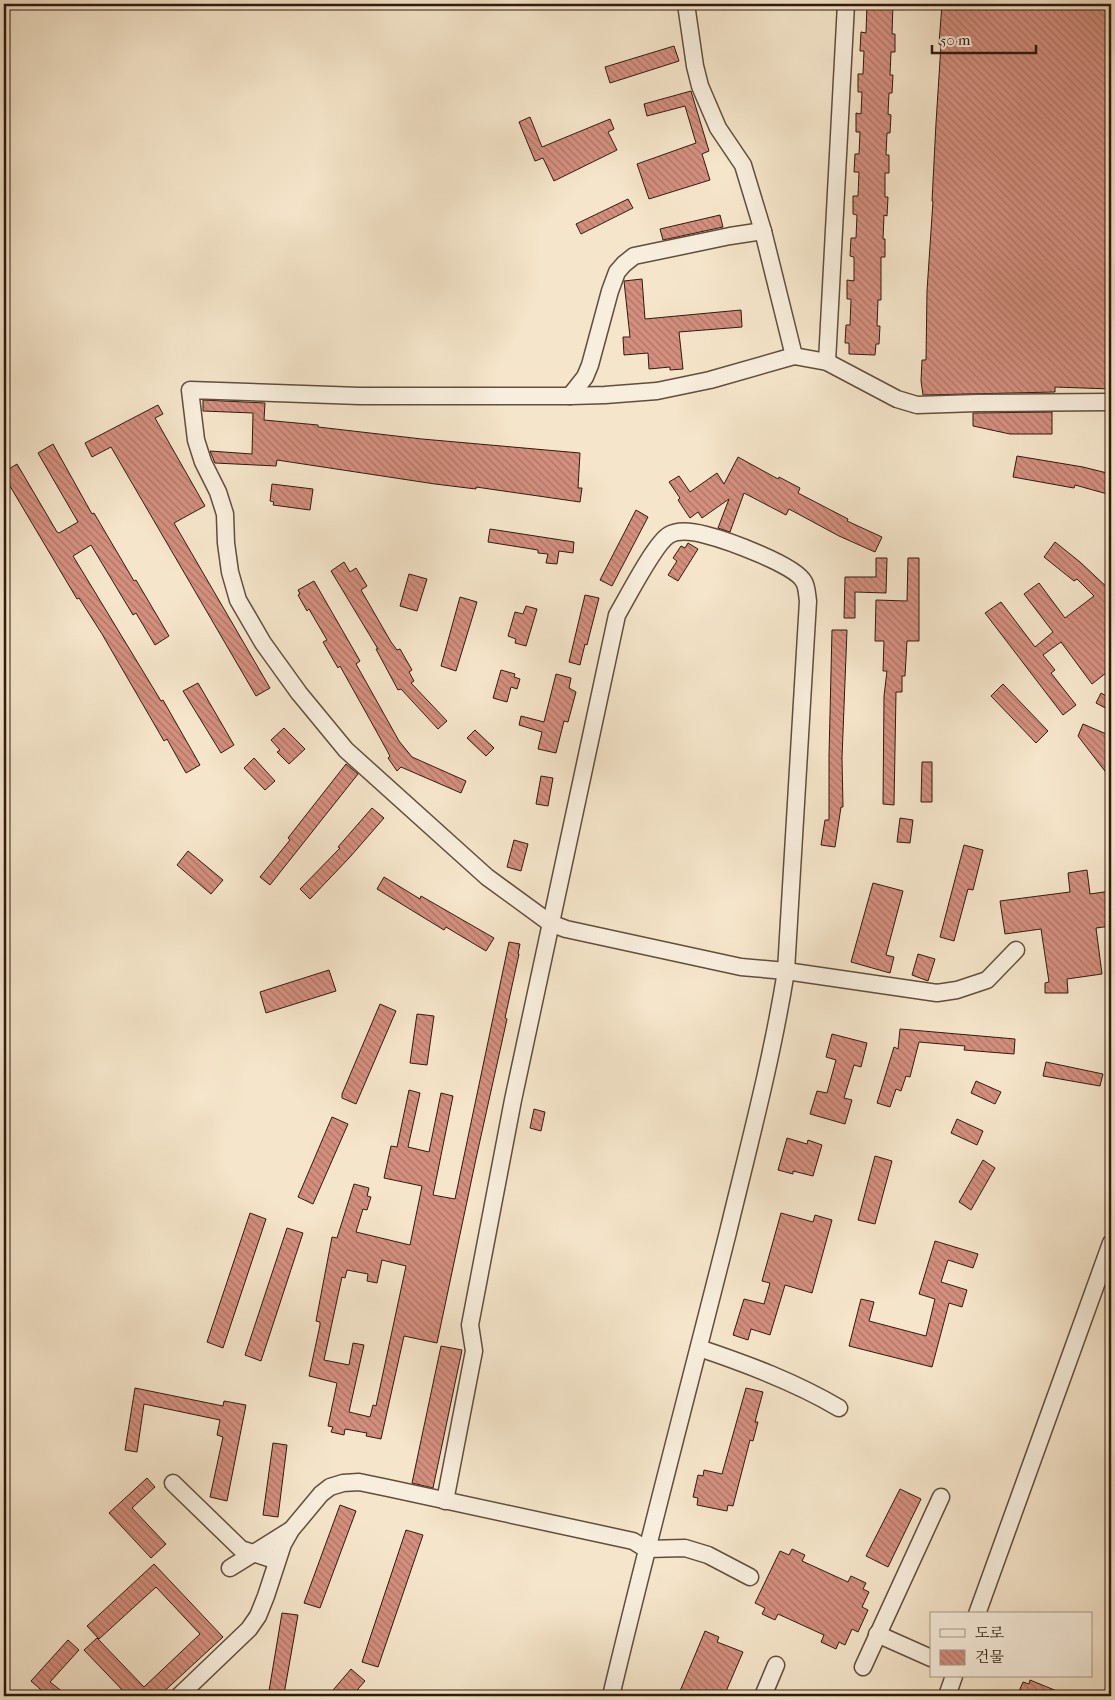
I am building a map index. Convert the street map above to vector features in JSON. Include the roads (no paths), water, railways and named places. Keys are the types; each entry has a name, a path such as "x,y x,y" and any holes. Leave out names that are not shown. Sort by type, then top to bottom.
{"street":[{"path":"686,4 695,66 700,86 718,128 743,164 763,231 794,356"},
{"path":"827,362 846,4"},
{"path":"570,396 585,377 590,366 610,291 617,272 624,264 634,256 763,231"},
{"path":"1016,950 988,980 958,990 937,992 786,971 741,967 566,929 550,923 487,877 346,750 299,693 263,643 238,600 230,572 225,514 218,492 203,462 196,440 190,390 360,396 570,396 657,391 710,380 794,356 827,362 897,399 917,405 1111,402"},
{"path":"445,1501 474,1351 470,1325 513,1100 617,615 658,545 668,535 678,532 706,535 773,559 790,569 804,582 808,601 786,971 782,999 746,1160 646,1549 611,1696"},
{"path":"978,1612 1111,1243"},
{"path":"699,1348 751,1366 814,1393 839,1408"},
{"path":"178,1696 249,1629 264,1603 277,1561 291,1530 321,1494 330,1487 343,1483 359,1482 633,1541 646,1549 686,1548 708,1555 750,1577"},
{"path":"173,1483 241,1549 277,1561"},
{"path":"863,1667 941,1497"},
{"path":"230,1568 291,1530"},
{"path":"878,1634 930,1658"},
{"path":"763,1696 776,1665"},
{"path":"947,1696 953,1678"}]}
